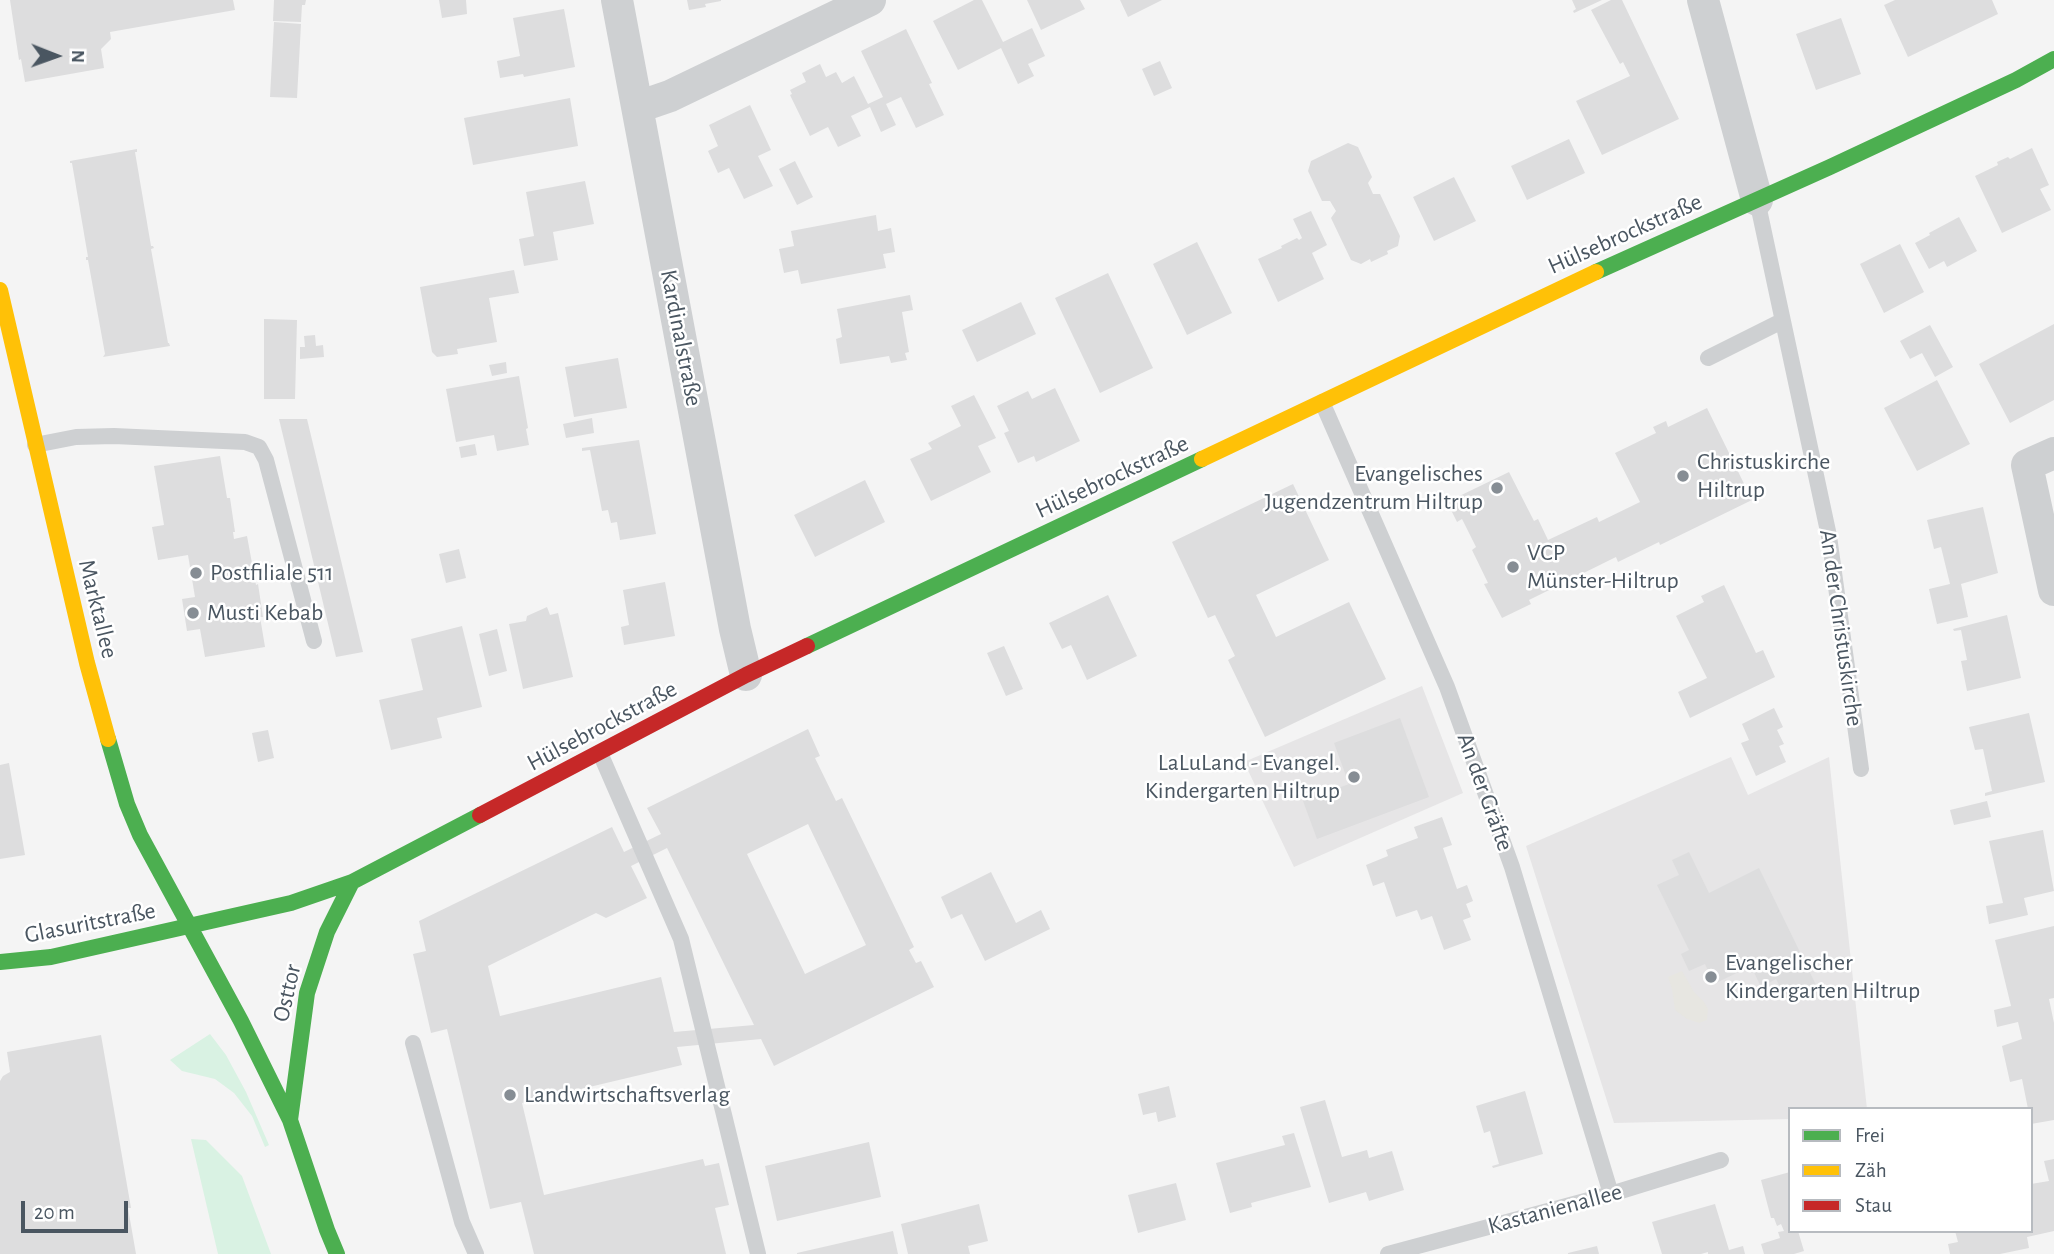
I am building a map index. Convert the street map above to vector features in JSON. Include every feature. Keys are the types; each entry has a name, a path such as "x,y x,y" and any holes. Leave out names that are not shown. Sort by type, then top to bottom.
{"street":[{"name":"Kardinalstraße","path":"617,0 732,616 746,675"},
{"path":"638,107 670,96 870,0"},
{"path":"1703,0 1757,200"},
{"name":"Hülsebrockstraße","path":"189,925 291,903 352,882 746,675 1566,286 2016,80 2054,59"},
{"name":"Marktallee","path":"0,290 87,663 127,804 140,835 189,925"},
{"path":"2054,453 2027,465 2054,590"},
{"name":"Osttor","path":"290,1120 307,993 327,932 352,882"},
{"name":"Glasuritstraße","path":"0,962 51,957 189,925"},
{"name":"Osttor","path":"189,925 290,1120 337,1254"}],"lane":[{"name":"An der Christuskirche","path":"1757,200 1829,536 1861,769"},
{"path":"1708,358 1782,321"},
{"name":"An der Gräfte","path":"1322,402 1447,687 1503,842 1611,1194"},
{"path":"35,445 76,437 114,436 245,442 259,447 266,460 314,641"},
{"path":"600,753 681,939 758,1254"},
{"path":"413,1043 462,1222 476,1254"},
{"name":"Kastanienallee","path":"1388,1254 1611,1194 1721,1160"}],"shaded area":[{"name":"LaLuLand - Evangel. Kindergarten Hiltrup","path":"1422,686 1463,793 1294,867 1244,762"},
{"name":"Evangelischer Kindergarten Hiltrup","path":"1731,757 1748,795 1829,757 1867,1107 1788,1107 1788,1119 1614,1123 1526,846"}],"green space":[{"path":"210,1034 226,1055 246,1092 269,1145 265,1147 252,1116 234,1093 215,1079 182,1071 170,1060"},
{"path":"191,1139 206,1140 242,1176 271,1254 218,1254"}],"sand":[{"path":"1682,971 1708,1009 1707,1020 1699,1023 1687,1019 1675,1010 1668,977"}],"building":[{"path":"10,0 233,0 235,10 110,32 111,39 101,49 104,68 25,82"},
{"path":"274,0 306,0 305,5 302,5 301,22 273,21"},
{"path":"439,0 466,0 467,14 442,18"},
{"path":"687,0 721,0 721,1 689,10"},
{"path":"974,0 982,0 1003,42 1032,28 1045,56 1028,64 1034,76 1018,84 1001,48 958,70 933,21"},
{"path":"1027,0 1080,0 1085,9 1041,30"},
{"path":"1120,0 1162,0 1128,17"},
{"path":"1572,0 1602,0 1574,13 1576,9"},
{"path":"1611,0 1622,0 1679,119 1602,155 1576,101 1630,76 1623,62 1620,64 1591,10"},
{"path":"1895,0 1992,0 1998,14 1908,57 1884,5"},
{"path":"564,9 575,67 524,77 523,74 500,78 497,61 520,56 513,18"},
{"path":"1841,18 1861,74 1816,90 1796,34"},
{"path":"274,22 301,24 297,98 270,97"},
{"path":"906,29 944,115 916,128 901,97 886,104 896,125 881,132 870,107 851,116 861,136 838,147 828,127 810,136 790,95 790,90 806,82 802,73 820,64 826,77 836,72 842,83 854,76 868,104 883,97 861,51"},
{"path":"1160,61 1172,88 1154,96 1142,69"},
{"path":"570,98 578,146 473,165 464,118"},
{"path":"750,105 771,150 758,156 773,186 744,199 729,168 718,173 708,151 718,146 709,125"},
{"path":"1569,139 1585,173 1527,200 1511,166"},
{"path":"1348,143 1358,147 1372,177 1368,183 1373,194 1380,194 1400,236 1398,246 1387,251 1388,254 1361,264 1351,260 1331,218 1336,211 1330,201 1322,201 1308,171 1311,161"},
{"path":"2032,148 2049,185 2040,189 2051,210 2002,233 1975,176 1998,165 1997,162"},
{"path":"137,149 135,152 151,246 154,248 151,249 170,346 103,357 105,354 70,161"},
{"path":"795,161 813,197 797,205 779,169"},
{"path":"1454,177 1476,221 1434,241 1413,197"},
{"path":"585,181 594,224 553,232 558,260 524,266 519,239 534,236 526,192"},
{"path":"1311,211 1327,245 1312,253 1324,279 1278,302 1258,259 1297,238 1302,238 1293,219"},
{"path":"876,215 878,231 891,228 895,252 883,254 886,268 801,284 798,270 784,273 779,249 794,246 791,231"},
{"path":"1959,217 1977,251 1947,267 1944,261 1929,269 1915,243"},
{"path":"1197,242 1232,313 1187,335 1153,264"},
{"path":"1900,244 1924,292 1884,313 1860,264"},
{"path":"514,270 519,293 489,298 497,342 457,349 458,354 437,357 432,352 420,287"},
{"path":"1108,273 1153,368 1100,393 1055,298"},
{"path":"910,295 913,310 902,312 909,352 905,353 907,360 891,363 889,356 840,364 836,339 842,337 837,309"},
{"path":"1021,302 1036,334 977,362 962,330"},
{"path":"264,319 297,320 295,399 264,399"},
{"path":"2054,324 2054,400 2010,423 1979,364"},
{"path":"1930,325 1953,367 1935,377 1922,353 1910,359 1900,341"},
{"path":"315,335 316,346 323,345 324,357 300,359 300,347 305,347 304,336"},
{"path":"618,358 627,408 574,417 565,367"},
{"path":"506,362 507,373 492,376 489,365"},
{"path":"519,376 529,445 497,451 494,435 456,442 446,389"},
{"path":"1937,380 1970,444 1917,471 1884,408"},
{"path":"1055,388 1080,441 1036,462 1034,456 1018,463 1004,433 1009,431 997,406 1028,391 1032,399"},
{"path":"974,395 996,438 978,446 991,472 931,501 910,459 932,449 928,443 961,426 951,406"},
{"path":"1707,408 1752,500 1660,545 1659,542 1618,562 1616,557 1529,600 1531,604 1502,618 1484,584 1488,583 1472,550 1476,547 1462,519 1457,522 1447,502 1509,472 1534,521 1538,519 1548,540 1597,517 1599,522 1640,502 1615,453 1656,433 1653,427 1666,421 1668,427"},
{"path":"592,418 594,433 566,438 563,424"},
{"path":"279,419 307,419 363,652 336,657"},
{"path":"639,440 656,534 620,540 617,522 611,523 608,510 602,511 590,450 582,451 582,448"},
{"path":"475,444 477,455 461,458 459,447"},
{"path":"220,456 227,498 230,498 234,539 247,536 256,585 258,584 265,647 205,657 200,629 187,631 182,599 195,597 188,555 158,560 152,527 164,525 154,466"},
{"path":"865,480 885,522 815,557 794,515"},
{"path":"1293,484 1329,560 1256,595 1276,637 1349,602 1386,679 1265,737 1228,660 1235,656 1215,615 1208,618 1172,542"},
{"path":"1983,507 1998,573 1961,584 1968,617 1937,624 1929,589 1950,584 1941,547 1934,549 1927,520"},
{"path":"459,549 466,578 446,583 439,554"},
{"path":"665,582 675,636 624,645 621,627 629,625 623,590"},
{"path":"1724,585 1756,653 1763,650 1775,677 1690,718 1678,692 1707,678 1676,616 1704,602 1701,596"},
{"path":"1108,595 1137,656 1087,680 1071,645 1062,649 1049,623"},
{"path":"547,607 550,615 558,613 573,677 523,689 509,624 526,621 527,616"},
{"path":"2007,615 2021,678 1967,691 1961,661 1967,660 1961,630 1953,629"},
{"path":"462,626 482,707 437,718 442,738 391,750 379,700 423,690 411,639"},
{"path":"497,629 507,671 489,676 479,634"},
{"path":"1004,646 1023,689 1006,696 987,653"},
{"path":"1774,708 1783,727 1777,730 1784,744 1779,746 1786,762 1756,776 1741,743 1749,740 1742,724"},
{"path":"2029,713 2045,782 1985,796 1985,793 1992,791 1983,749 1975,750 1969,727"},
{"path":"1400,718 1429,797 1317,839 1303,801 1349,784 1334,743"},
{"name":"Landwirtschaftsverlag","path":"808,729 820,756 815,758 836,801 842,798 914,947 909,950 916,963 921,961 934,987 774,1066 761,1039 677,1047 682,1065 522,1103 544,1195 703,1159 705,1166 719,1163 729,1205 715,1208 726,1254 534,1254 521,1202 490,1209 447,1029 431,1033 413,954 426,951 419,921 612,827 624,852 661,834 647,808","holes":["808,824 866,945 805,974 747,854","667,848 754,1025 674,1032 661,977 500,1016 488,966 596,913 606,918 647,898 631,866"]},
{"path":"268,730 274,758 258,762 252,733"},
{"path":"9,763 25,855 0,859 0,765"},
{"path":"1987,801 1991,817 1954,825 1950,810"},
{"path":"1442,817 1452,845 1443,848 1457,889 1467,885 1473,901 1466,904 1471,917 1463,920 1471,940 1444,950 1432,916 1421,920 1417,910 1396,917 1384,882 1373,886 1366,865 1388,856 1386,850 1418,838 1414,827"},
{"path":"2043,830 2054,891 2024,898 2028,915 1989,924 1986,906 2003,903 1989,841"},
{"path":"1689,852 1709,893 1759,868 1816,985 1786,999 1776,979 1761,987 1751,966 1714,984 1705,964 1689,971 1681,954 1689,950 1657,885 1679,875 1672,860"},
{"path":"991,872 1016,923 1041,910 1050,929 985,961 962,914 951,919 941,897"},
{"path":"2054,926 2054,998 2049,999 2054,1023 2054,1120 2033,1124 2033,1107 2028,1107 2022,1079 2010,1082 2002,1046 2022,1039 2018,1022 1997,1027 1994,1010 2011,1006 1995,940"},
{"path":"101,1035 131,1208 128,1208 136,1254 0,1254 0,1081 10,1072 7,1052"},
{"path":"1169,1086 1176,1117 1158,1122 1156,1112 1143,1115 1138,1094"},
{"path":"1525,1091 1543,1154 1493,1168 1492,1166 1499,1164 1490,1131 1484,1133 1476,1106"},
{"path":"1325,1100 1342,1157 1367,1150 1369,1158 1392,1151 1404,1190 1369,1201 1366,1192 1329,1203 1300,1107"},
{"path":"1294,1133 1311,1187 1251,1203 1252,1207 1230,1213 1216,1163 1285,1145 1282,1136"},
{"path":"869,1142 881,1197 777,1221 765,1166"},
{"path":"2054,1159 2054,1231 2027,1237 2029,1248 2000,1254 1950,1254 1948,1244 1958,1242 1956,1233 2033,1233 2033,1184 2049,1181 2044,1161"},
{"path":"1788,1173 1788,1233 1799,1233 1804,1251 1794,1254 1764,1254 1761,1244 1780,1238 1778,1232 1784,1231 1781,1224 1777,1226 1774,1218 1771,1218 1761,1180"},
{"path":"1176,1183 1186,1220 1138,1233 1128,1195"},
{"path":"979,1204 988,1241 968,1246 970,1254 908,1254 901,1224"},
{"path":"1715,1204 1729,1250 1743,1246 1745,1254 1662,1254 1652,1222"},
{"path":"893,1231 898,1254 797,1254 797,1253"},
{"path":"1597,1246 1599,1254 1568,1254 1568,1253"}],"traffic: fast":[{"path":"1596,272 1830,167 2016,80 2054,59"},
{"path":"807,646 1202,459"},
{"path":"108,739 127,804 140,835 241,1021 290,1120 337,1254"},
{"path":"0,962 51,957 291,903 352,882 480,815"},
{"path":"290,1120 307,993 327,932 352,882"}],"traffic: slow":[{"path":"1202,459 1596,272"},
{"path":"0,290 87,663 108,739"}],"traffic: jam":[{"path":"480,815 746,675 807,646"}],"place":[{"name":"Christuskirche Hiltrup","path":"1683,476"},
{"name":"Evangelisches Jugendzentrum Hiltrup","path":"1497,488"},
{"name":"VCP Münster-Hiltrup","path":"1513,567"},
{"name":"Postfiliale 511","path":"196,573"},
{"name":"Musti Kebab","path":"193,613"},
{"name":"LaLuLand - Evangel. Kindergarten Hiltrup","path":"1354,777"},
{"name":"Evangelischer Kindergarten Hiltrup","path":"1711,977"},
{"name":"Landwirtschaftsverlag","path":"510,1095"}]}
